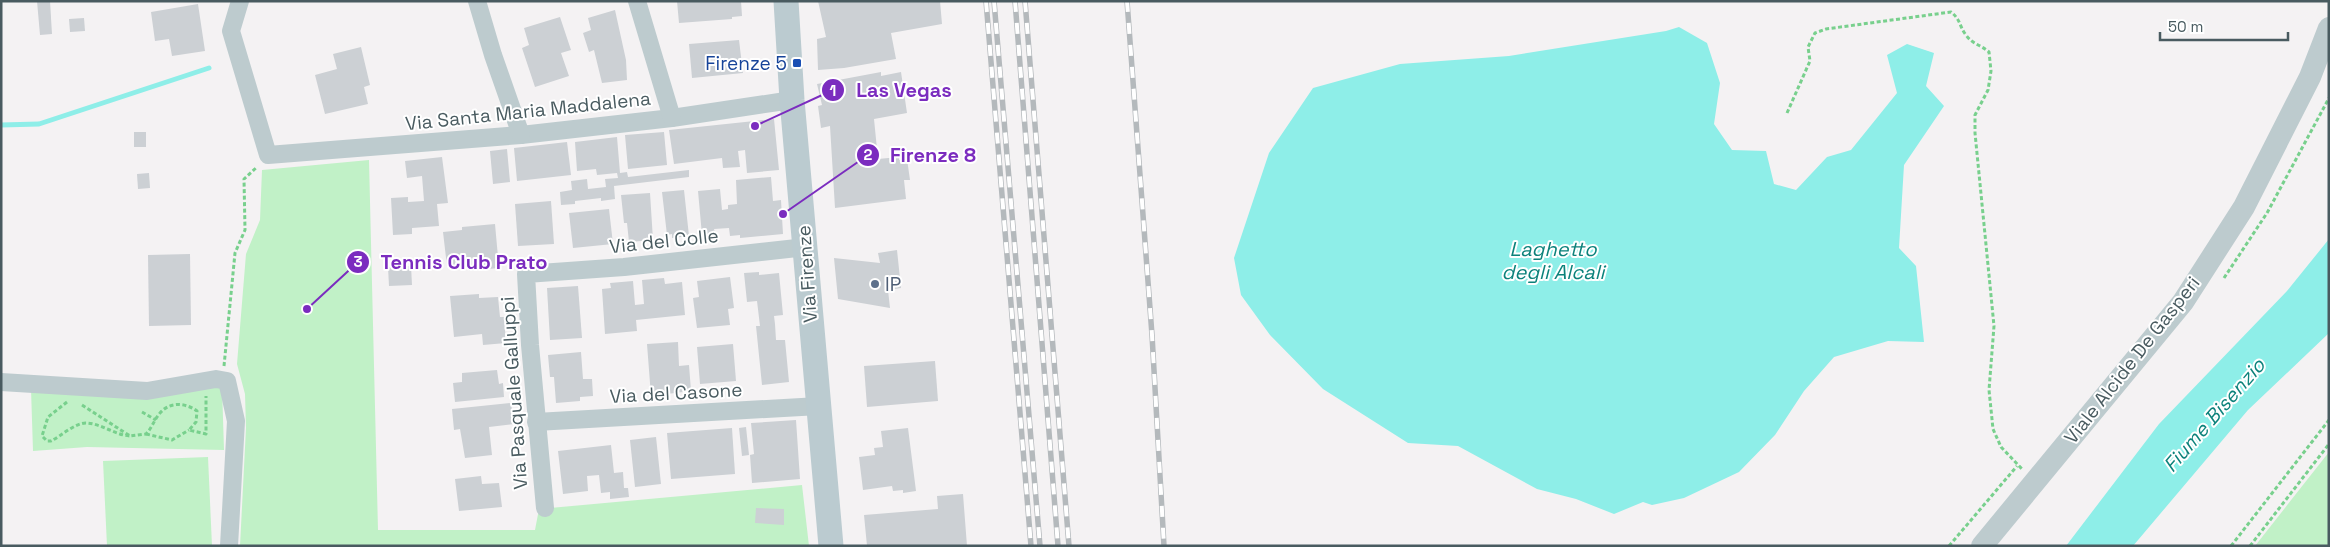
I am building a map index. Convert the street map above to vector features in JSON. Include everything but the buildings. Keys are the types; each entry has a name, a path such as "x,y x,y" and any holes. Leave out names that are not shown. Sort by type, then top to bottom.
{"main road":[{"name":"Via Firenze","path":"786,1 792,100 831,546"}],"street":[{"name":"Via Santa Maria Maddalena","path":"240,1 231,31 268,155 521,135 672,118 792,100"},
{"path":"477,1 493,55 521,135"},
{"path":"637,1 672,118"},
{"name":"Viale Alcide De Gasperi","path":"1982,546 2183,302 2244,207 2306,85 2329,28"},
{"name":"Via del Colle","path":"526,274 624,267 806,247"},
{"name":"Via Pasquale Galluppi","path":"526,274 536,422 545,508"},
{"path":"1,382 147,391 216,379 227,381 236,421 229,546"},
{"name":"Via del Casone","path":"536,422 819,406"}],"path":[{"path":"1787,114 1810,61 1808,47 1815,33 1826,29 1951,12 1959,19 1965,35 1989,52 1991,71 1988,90 1975,115 1979,194 1989,268 1994,326 1988,390 1993,429 2000,447 2017,466 2037,479"},
{"path":"227,381 224,369 236,254 244,230 244,179"},
{"path":"189,430 206,434 204,381"},
{"path":"68,402 48,417 42,436 47,441 51,442 81,424 88,423 122,436 146,434 172,440 189,430 196,422 197,412 188,405 176,404 164,410 146,434"},
{"path":"78,402 130,436"},
{"path":"142,412 156,420"},
{"path":"2231,546 2329,420"},
{"path":"2250,546 2329,444"},
{"path":"1949,546 2017,466"}],"green space":[{"path":"369,160 378,530 535,530 539,509 802,485 809,546 240,546 246,428 245,394 237,364 246,254 260,220 262,170"},
{"path":"222,387 224,450 87,447 33,451 31,389"},
{"path":"2329,452 2329,546 2255,546"},
{"path":"208,457 212,546 107,546 103,461"}],"water":[{"name":"Laghetto degli Alcali","path":"1679,27 1707,43 1720,83 1714,124 1732,150 1766,151 1774,184 1796,190 1827,157 1851,150 1897,93 1887,55 1907,44 1934,53 1926,86 1944,106 1904,165 1899,248 1916,266 1924,342 1888,341 1834,357 1804,391 1775,435 1739,472 1684,498 1652,505 1643,502 1614,514 1576,499 1537,489 1458,446 1408,443 1323,389 1270,335 1241,295 1234,258 1269,153 1313,88 1400,64 1509,56 1666,31"},
{"name":"Fiume Bisenzio","path":"2329,239 2329,333 2248,410 2133,546 2066,546 2159,424 2287,291"}],"waterway":[{"path":"1,125 39,124 209,68"}],"railway":[{"path":"986,1 1031,546"},
{"path":"994,1 1040,546"},
{"path":"1015,1 1058,546"},
{"path":"1025,1 1069,546"},
{"path":"1127,1 1152,335 1164,546"}],"place":[{"name":"Firenze 5","path":"797,63"},
{"name":"Las Vegas","path":"755,126"},
{"name":"Firenze 8","path":"783,214"},
{"name":"IP","path":"875,284"},
{"name":"Tennis Club Prato","path":"307,309"}]}
